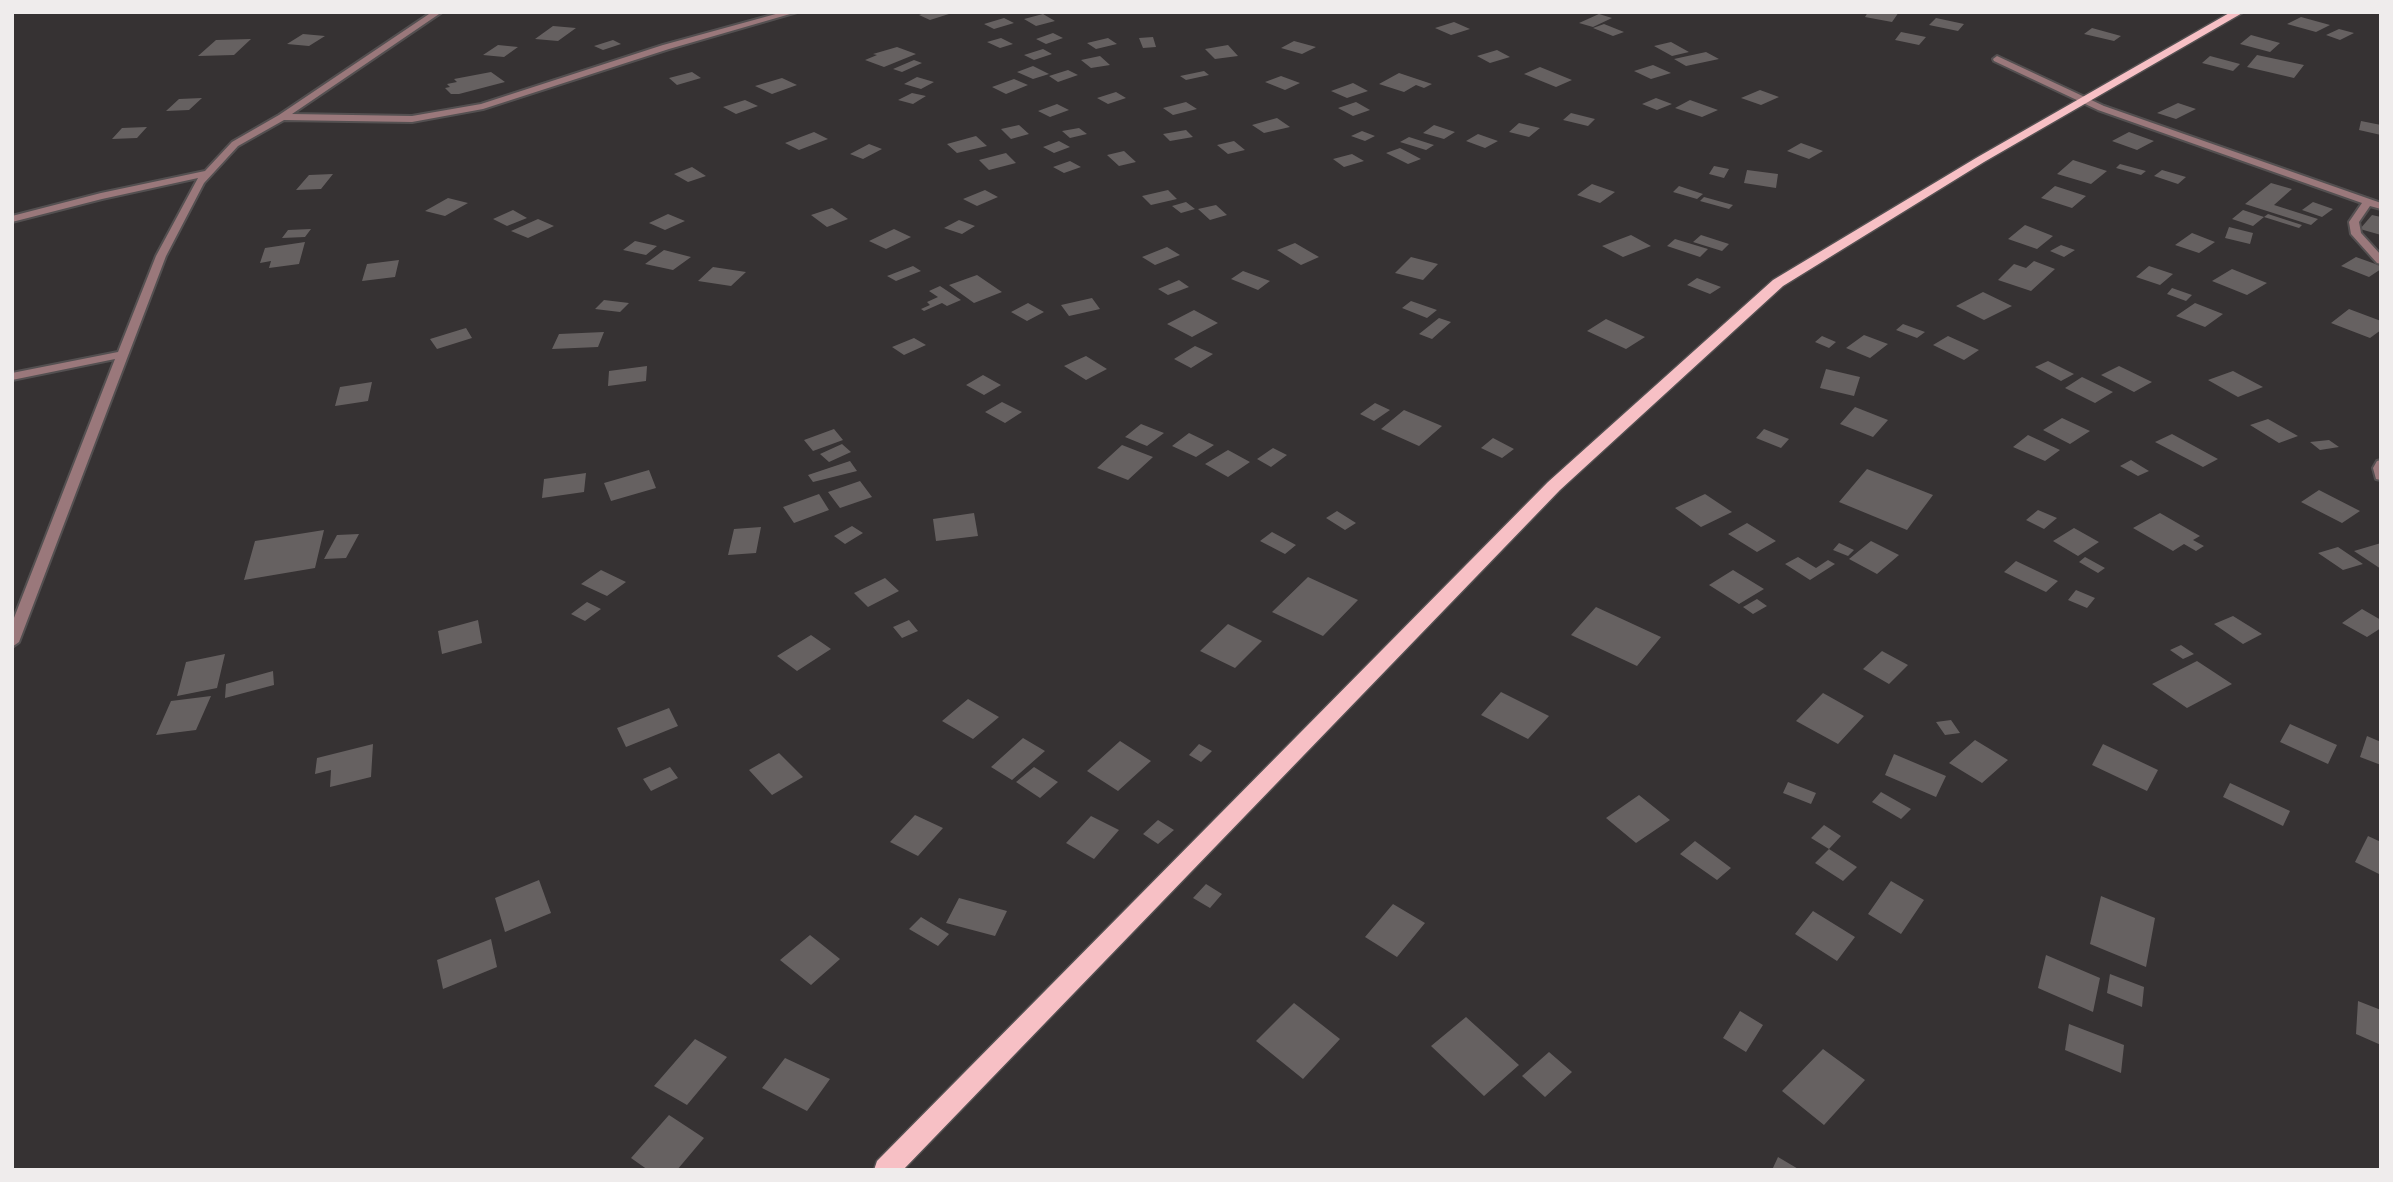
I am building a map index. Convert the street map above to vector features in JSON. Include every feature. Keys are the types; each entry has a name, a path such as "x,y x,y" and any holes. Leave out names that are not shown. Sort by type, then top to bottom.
{"main road":[{"path":"886,1170 1554,486 1778,283 1980,160 2239,12"}],"street":[{"path":"12,642 161,256 200,182 235,144 282,117 438,12"},
{"path":"282,117 412,119 483,106 666,47 793,12"},
{"path":"1997,60 2101,108 2381,206"},
{"path":"12,219 208,173"},
{"path":"2368,202 2354,222 2356,234 2381,261"},
{"path":"12,377 123,354"},
{"path":"2381,464 2378,468 2381,476"}],"building":[{"path":"927,12 949,14 930,20 919,15"},
{"path":"1868,12 1899,12 1892,22 1865,17"},
{"path":"1043,14 1055,21 1036,26 1024,19"},
{"path":"1599,14 1612,18 1593,27 1579,23"},
{"path":"2301,17 2330,25 2316,32 2287,24"},
{"path":"1004,18 1014,23 994,29 984,24"},
{"path":"1936,18 1964,24 1958,31 1929,25"},
{"path":"1454,22 1470,29 1451,35 1435,28"},
{"path":"1604,24 1624,32 1613,36 1593,28"},
{"path":"553,26 576,28 558,41 535,39"},
{"path":"2092,28 2121,36 2114,41 2084,34"},
{"path":"2339,29 2354,33 2340,40 2326,35"},
{"path":"1901,32 1926,37 1919,45 1895,40"},
{"path":"1053,33 1063,38 1046,44 1036,39"},
{"path":"303,34 325,36 309,46 287,44"},
{"path":"2251,35 2280,43 2270,52 2240,44"},
{"path":"1153,37 1156,47 1143,48 1139,38"},
{"path":"1001,38 1013,44 1000,48 987,42"},
{"path":"1108,38 1117,44 1096,49 1087,43"},
{"path":"251,39 234,55 198,56 216,40"},
{"path":"613,40 621,44 603,50 594,46"},
{"path":"1294,41 1316,47 1302,54 1281,48"},
{"path":"1671,42 1689,52 1672,56 1654,46"},
{"path":"498,45 518,47 504,57 483,55"},
{"path":"1228,45 1238,56 1215,59 1205,49"},
{"path":"897,47 916,54 884,67 865,60 877,55 873,54"},
{"path":"1043,49 1052,54 1034,60 1024,55"},
{"path":"1497,50 1510,57 1490,63 1477,56"},
{"path":"1706,52 1719,59 1686,66 1674,59"},
{"path":"2257,55 2304,65 2294,78 2247,67"},
{"path":"1100,56 1110,65 1091,68 1081,60"},
{"path":"2210,56 2240,64 2233,71 2202,63"},
{"path":"914,60 922,63 902,72 893,69"},
{"path":"1653,65 1671,73 1651,79 1634,71"},
{"path":"1033,66 1049,74 1033,79 1017,72"},
{"path":"1540,67 1572,80 1556,87 1524,74"},
{"path":"1068,70 1078,75 1058,82 1049,76"},
{"path":"1204,71 1209,75 1186,80 1180,76"},
{"path":"491,72 505,82 459,94 451,94 445,88 450,87 447,84 457,82 454,79"},
{"path":"692,72 701,78 677,85 669,78"},
{"path":"1399,73 1432,84 1424,88 1416,85 1404,92 1379,84"},
{"path":"1281,76 1300,83 1285,90 1265,82"},
{"path":"917,77 934,82 921,89 904,84"},
{"path":"782,78 797,85 772,94 755,86"},
{"path":"1014,79 1028,85 1006,94 992,87"},
{"path":"1353,83 1368,91 1347,98 1331,91"},
{"path":"1760,90 1779,97 1761,105 1741,98"},
{"path":"1116,92 1126,98 1108,104 1097,98"},
{"path":"912,93 926,96 913,104 898,100"},
{"path":"202,98 189,110 166,111 179,99"},
{"path":"1656,98 1672,104 1657,110 1642,104"},
{"path":"745,100 758,106 736,114 723,107"},
{"path":"1690,100 1718,110 1702,117 1675,108"},
{"path":"1186,102 1197,109 1173,115 1163,108"},
{"path":"1356,102 1370,110 1353,116 1338,108"},
{"path":"2178,103 2196,109 2176,119 2157,113"},
{"path":"1057,104 1069,110 1050,117 1038,111"},
{"path":"1571,113 1595,119 1588,126 1563,120"},
{"path":"1277,118 1290,127 1264,133 1252,125"},
{"path":"2361,121 2381,125 2381,135 2359,130"},
{"path":"1519,123 1540,128 1529,137 1509,132"},
{"path":"1019,125 1029,134 1011,139 1001,129"},
{"path":"1434,125 1455,132 1444,139 1423,133"},
{"path":"147,127 137,138 112,139 122,128"},
{"path":"1079,128 1087,134 1070,138 1062,131"},
{"path":"1186,130 1193,137 1170,141 1163,134"},
{"path":"1362,131 1375,136 1365,141 1351,136"},
{"path":"814,132 828,139 799,150 785,143"},
{"path":"2129,132 2154,141 2137,150 2112,141"},
{"path":"1478,134 1498,141 1485,148 1466,141"},
{"path":"976,136 987,146 957,153 947,144"},
{"path":"1409,137 1434,145 1426,150 1400,142"},
{"path":"1059,141 1070,147 1054,153 1043,147"},
{"path":"1234,141 1245,150 1228,154 1217,145"},
{"path":"1801,143 1823,151 1809,159 1787,151"},
{"path":"869,144 882,149 863,159 850,154"},
{"path":"1400,148 1421,159 1408,164 1386,153"},
{"path":"1124,151 1136,162 1119,166 1107,155"},
{"path":"1006,153 1016,163 989,170 979,160"},
{"path":"1352,154 1364,161 1344,167 1333,159"},
{"path":"2073,160 2107,171 2091,184 2057,174"},
{"path":"1070,161 1081,167 1064,173 1053,167"},
{"path":"2120,164 2146,171 2141,175 2116,168"},
{"path":"1714,166 1729,169 1724,178 1709,174"},
{"path":"692,167 706,176 688,182 674,174"},
{"path":"1747,170 1778,174 1776,188 1744,183"},
{"path":"2162,170 2186,177 2178,184 2154,176"},
{"path":"333,174 321,189 296,190 309,175"},
{"path":"2271,183 2292,189 2274,205 2318,219 2311,225 2245,204"},
{"path":"1592,184 1615,192 1600,203 1577,195"},
{"path":"1679,186 1703,194 1697,199 1673,192"},
{"path":"2055,186 2086,196 2072,208 2041,198"},
{"path":"985,190 998,197 977,206 963,199"},
{"path":"1168,190 1177,199 1151,205 1142,196"},
{"path":"1704,197 1733,205 1729,209 1700,201"},
{"path":"448,198 468,203 445,216 425,211"},
{"path":"1186,202 1195,209 1181,213 1172,206"},
{"path":"2313,202 2333,209 2322,217 2302,210"},
{"path":"1216,205 1227,215 1210,220 1198,209"},
{"path":"832,208 848,219 827,227 811,215"},
{"path":"513,210 527,218 507,226 493,219"},
{"path":"2243,210 2264,217 2253,226 2232,219"},
{"path":"668,214 685,221 665,230 649,223"},
{"path":"2268,214 2302,225 2299,228 2264,217"},
{"path":"2372,215 2381,217 2381,235 2360,229"},
{"path":"538,219 554,226 528,238 511,231"},
{"path":"959,220 975,226 962,234 944,228"},
{"path":"2025,225 2053,236 2037,249 2008,239"},
{"path":"2229,227 2253,233 2250,244 2225,238"},
{"path":"311,229 305,237 282,238 288,230"},
{"path":"894,229 911,237 886,249 869,241"},
{"path":"2192,233 2215,242 2199,253 2175,245"},
{"path":"1631,235 1651,246 1623,257 1602,246"},
{"path":"1701,235 1729,244 1722,251 1693,242"},
{"path":"1675,239 1708,249 1700,257 1667,246"},
{"path":"635,241 657,246 646,255 623,250"},
{"path":"305,242 299,264 269,268 271,261 260,263 265,248"},
{"path":"1295,243 1319,257 1301,265 1277,250"},
{"path":"2061,245 2075,250 2064,257 2050,251"},
{"path":"1167,247 1180,255 1155,265 1142,257"},
{"path":"664,250 691,257 673,270 645,264"},
{"path":"1411,257 1438,264 1423,280 1395,273"},
{"path":"2356,257 2381,266 2381,269 2369,277 2341,266"},
{"path":"399,260 395,277 362,281 367,264"},
{"path":"2034,261 2055,269 2031,291 1998,280 2014,264 2026,268"},
{"path":"913,266 921,271 896,281 887,276"},
{"path":"2149,266 2173,274 2160,285 2136,277"},
{"path":"713,267 746,272 731,286 698,281"},
{"path":"2232,269 2267,283 2247,295 2212,281"},
{"path":"1243,271 1270,281 1258,290 1231,279"},
{"path":"977,275 1002,292 974,303 949,285"},
{"path":"1697,278 1721,287 1710,294 1687,285"},
{"path":"1179,280 1189,287 1168,295 1158,289"},
{"path":"940,286 961,300 947,306 942,303 924,311 921,309 930,305 927,302 938,297 929,291"},
{"path":"2172,288 2192,295 2186,301 2167,294"},
{"path":"1983,292 2012,306 1984,320 1956,306"},
{"path":"1092,298 1100,309 1069,316 1061,305"},
{"path":"604,300 629,303 620,312 595,309"},
{"path":"1411,301 1437,310 1427,318 1402,308"},
{"path":"1028,303 1044,312 1027,321 1011,312"},
{"path":"2195,303 2223,314 2205,327 2176,316"},
{"path":"2349,309 2381,321 2381,330 2370,338 2331,323"},
{"path":"1194,310 1218,323 1192,337 1167,324"},
{"path":"1439,318 1451,322 1432,339 1419,334"},
{"path":"1606,319 1645,337 1626,349 1587,331"},
{"path":"1903,324 1925,332 1917,338 1896,330"},
{"path":"466,328 472,338 437,349 430,339"},
{"path":"604,332 598,347 552,349 559,334"},
{"path":"1864,335 1888,344 1870,358 1846,348"},
{"path":"1822,336 1836,342 1829,348 1815,342"},
{"path":"1948,336 1979,350 1964,360 1933,345"},
{"path":"914,338 926,345 904,355 892,347"},
{"path":"1195,346 1213,354 1191,368 1174,359"},
{"path":"1086,356 1107,369 1086,380 1064,366"},
{"path":"2048,361 2074,374 2061,381 2035,367"},
{"path":"647,366 646,381 608,386 609,371"},
{"path":"2119,366 2152,382 2134,392 2101,375"},
{"path":"1826,369 1860,377 1854,396 1820,388"},
{"path":"2233,371 2263,387 2238,397 2208,380"},
{"path":"983,375 1001,385 984,395 966,385"},
{"path":"2082,377 2113,392 2095,403 2065,388"},
{"path":"372,382 368,401 335,406 340,387"},
{"path":"1002,402 1022,412 1005,423 985,412"},
{"path":"1375,403 1390,410 1374,421 1360,414"},
{"path":"1855,407 1888,420 1873,437 1840,424"},
{"path":"1404,410 1442,426 1419,446 1381,429"},
{"path":"2062,418 2090,431 2070,444 2043,430"},
{"path":"2268,419 2298,436 2279,443 2250,425"},
{"path":"1141,424 1164,433 1147,446 1125,437"},
{"path":"834,429 843,440 813,451 804,440"},
{"path":"1764,429 1789,439 1781,448 1756,438"},
{"path":"1189,433 1214,445 1196,457 1172,446"},
{"path":"2172,434 2218,459 2203,467 2155,442"},
{"path":"2028,435 2060,450 2045,461 2013,447"},
{"path":"1493,438 1514,449 1502,458 1481,448"},
{"path":"2329,440 2339,447 2320,450 2310,442"},
{"path":"842,444 851,452 829,462 820,454"},
{"path":"1122,445 1153,457 1128,480 1097,468"},
{"path":"1273,448 1287,455 1271,467 1257,459"},
{"path":"1228,450 1250,462 1228,477 1205,464"},
{"path":"2131,460 2149,471 2138,476 2120,466"},
{"path":"850,461 857,471 813,482 808,475"},
{"path":"1867,469 1933,495 1907,530 1839,502"},
{"path":"649,470 656,488 611,501 604,483"},
{"path":"586,473 584,492 542,498 544,479"},
{"path":"860,481 872,497 840,508 828,492"},
{"path":"2319,490 2360,511 2342,523 2301,502"},
{"path":"819,494 829,510 794,523 783,507"},
{"path":"1705,494 1732,512 1701,527 1675,508"},
{"path":"2038,510 2057,518 2044,529 2026,520"},
{"path":"1337,511 1356,523 1345,530 1326,518"},
{"path":"974,513 978,536 936,541 933,519"},
{"path":"2160,513 2200,536 2193,540 2204,546 2196,551 2184,544 2173,551 2133,528"},
{"path":"1747,523 1776,541 1757,552 1728,534"},
{"path":"852,526 863,533 845,544 834,536"},
{"path":"761,527 756,553 728,555 734,529"},
{"path":"2074,528 2099,542 2078,556 2053,541"},
{"path":"324,530 315,568 244,580 255,541"},
{"path":"1272,532 1296,545 1285,554 1260,541"},
{"path":"359,534 346,558 324,559 337,535"},
{"path":"1871,541 1899,555 1877,574 1849,559"},
{"path":"1839,543 1854,550 1848,556 1833,550"},
{"path":"2381,543 2381,569 2354,551"},
{"path":"2338,547 2363,564 2343,570 2318,553"},
{"path":"1798,557 1816,568 1828,560 1835,564 1810,580 1785,564"},
{"path":"2085,557 2105,568 2098,573 2079,562"},
{"path":"2016,561 2058,581 2046,592 2004,572"},
{"path":"601,570 626,582 607,596 581,584"},
{"path":"1733,570 1764,589 1739,604 1709,585"},
{"path":"1308,577 1358,600 1323,636 1272,612"},
{"path":"885,578 899,591 868,607 854,593"},
{"path":"2076,590 2095,598 2087,608 2068,600"},
{"path":"1757,599 1767,606 1753,614 1743,607"},
{"path":"587,602 601,609 585,621 571,614"},
{"path":"1596,607 1661,637 1637,666 1571,635"},
{"path":"2362,609 2381,620 2381,628 2367,637 2342,623"},
{"path":"2233,616 2262,634 2243,644 2214,624"},
{"path":"478,620 482,643 442,654 438,631"},
{"path":"909,620 918,631 902,638 893,627"},
{"path":"1228,624 1262,641 1235,668 1200,651"},
{"path":"811,635 831,649 797,671 777,656"},
{"path":"2181,645 2194,654 2183,659 2170,650"},
{"path":"1882,651 1908,665 1889,684 1863,669"},
{"path":"225,654 217,688 177,696 186,662"},
{"path":"2197,661 2232,684 2187,708 2152,684"},
{"path":"273,671 274,685 225,698 226,684"},
{"path":"1501,692 1549,716 1528,739 1481,715"},
{"path":"1823,693 1864,716 1838,744 1796,721"},
{"path":"211,696 196,730 156,735 171,701"},
{"path":"968,699 999,717 973,739 942,721"},
{"path":"669,708 678,726 626,747 617,728"},
{"path":"1951,720 1960,733 1945,735 1936,722"},
{"path":"2290,724 2337,745 2328,764 2280,742"},
{"path":"2367,736 2381,742 2381,765 2360,757"},
{"path":"1023,738 1045,751 1012,780 991,767"},
{"path":"1975,740 2008,760 1982,783 1949,763"},
{"path":"1120,741 1151,761 1118,791 1087,771"},
{"path":"373,744 371,777 330,787 331,770 315,774 317,758"},
{"path":"1199,744 1212,751 1201,762 1189,755"},
{"path":"2103,744 2158,770 2147,791 2092,765"},
{"path":"779,753 803,777 772,795 749,770"},
{"path":"1894,754 1946,776 1936,797 1885,775"},
{"path":"670,767 678,778 651,791 643,779"},
{"path":"1034,767 1058,782 1040,798 1016,782"},
{"path":"1788,782 1816,793 1811,804 1783,793"},
{"path":"2230,783 2290,811 2283,826 2223,797"},
{"path":"1881,792 1911,809 1901,819 1872,802"},
{"path":"1639,795 1670,820 1636,843 1606,818"},
{"path":"915,815 943,828 918,856 890,842"},
{"path":"1091,816 1119,830 1094,859 1066,843"},
{"path":"1158,820 1174,830 1158,844 1143,834"},
{"path":"1824,825 1841,836 1829,849 1811,838"},
{"path":"2368,836 2381,842 2381,875 2355,862"},
{"path":"1695,841 1731,868 1717,880 1680,854"},
{"path":"1829,849 1857,867 1843,881 1815,863"},
{"path":"539,880 551,913 505,932 495,898"},
{"path":"1891,881 1924,900 1901,934 1868,914"},
{"path":"1206,884 1222,894 1210,908 1193,898"},
{"path":"2101,896 2155,918 2146,967 2090,944"},
{"path":"959,898 1007,911 995,936 946,923"},
{"path":"1393,904 1425,923 1397,957 1365,937"},
{"path":"1813,911 1855,937 1837,961 1795,934"},
{"path":"921,917 949,934 938,946 909,929"},
{"path":"810,935 840,959 811,985 780,960"},
{"path":"491,939 497,967 443,989 437,960"},
{"path":"2046,955 2100,978 2093,1012 2038,988"},
{"path":"2110,974 2144,987 2142,1007 2107,993"},
{"path":"2358,1001 2381,1010 2381,1045 2356,1034"},
{"path":"1294,1003 1340,1039 1303,1079 1256,1041"},
{"path":"1740,1011 1763,1025 1746,1052 1723,1038"},
{"path":"1466,1017 1519,1065 1484,1096 1431,1046"},
{"path":"2069,1024 2124,1045 2121,1073 2065,1050"},
{"path":"695,1039 727,1057 687,1105 654,1086"},
{"path":"1823,1049 1865,1080 1824,1125 1782,1091"},
{"path":"1549,1052 1572,1072 1545,1097 1522,1076"},
{"path":"785,1058 830,1079 807,1111 762,1088"},
{"path":"669,1115 704,1138 677,1170 648,1170 631,1158"},
{"path":"1778,1157 1800,1170 1772,1170"}]}
